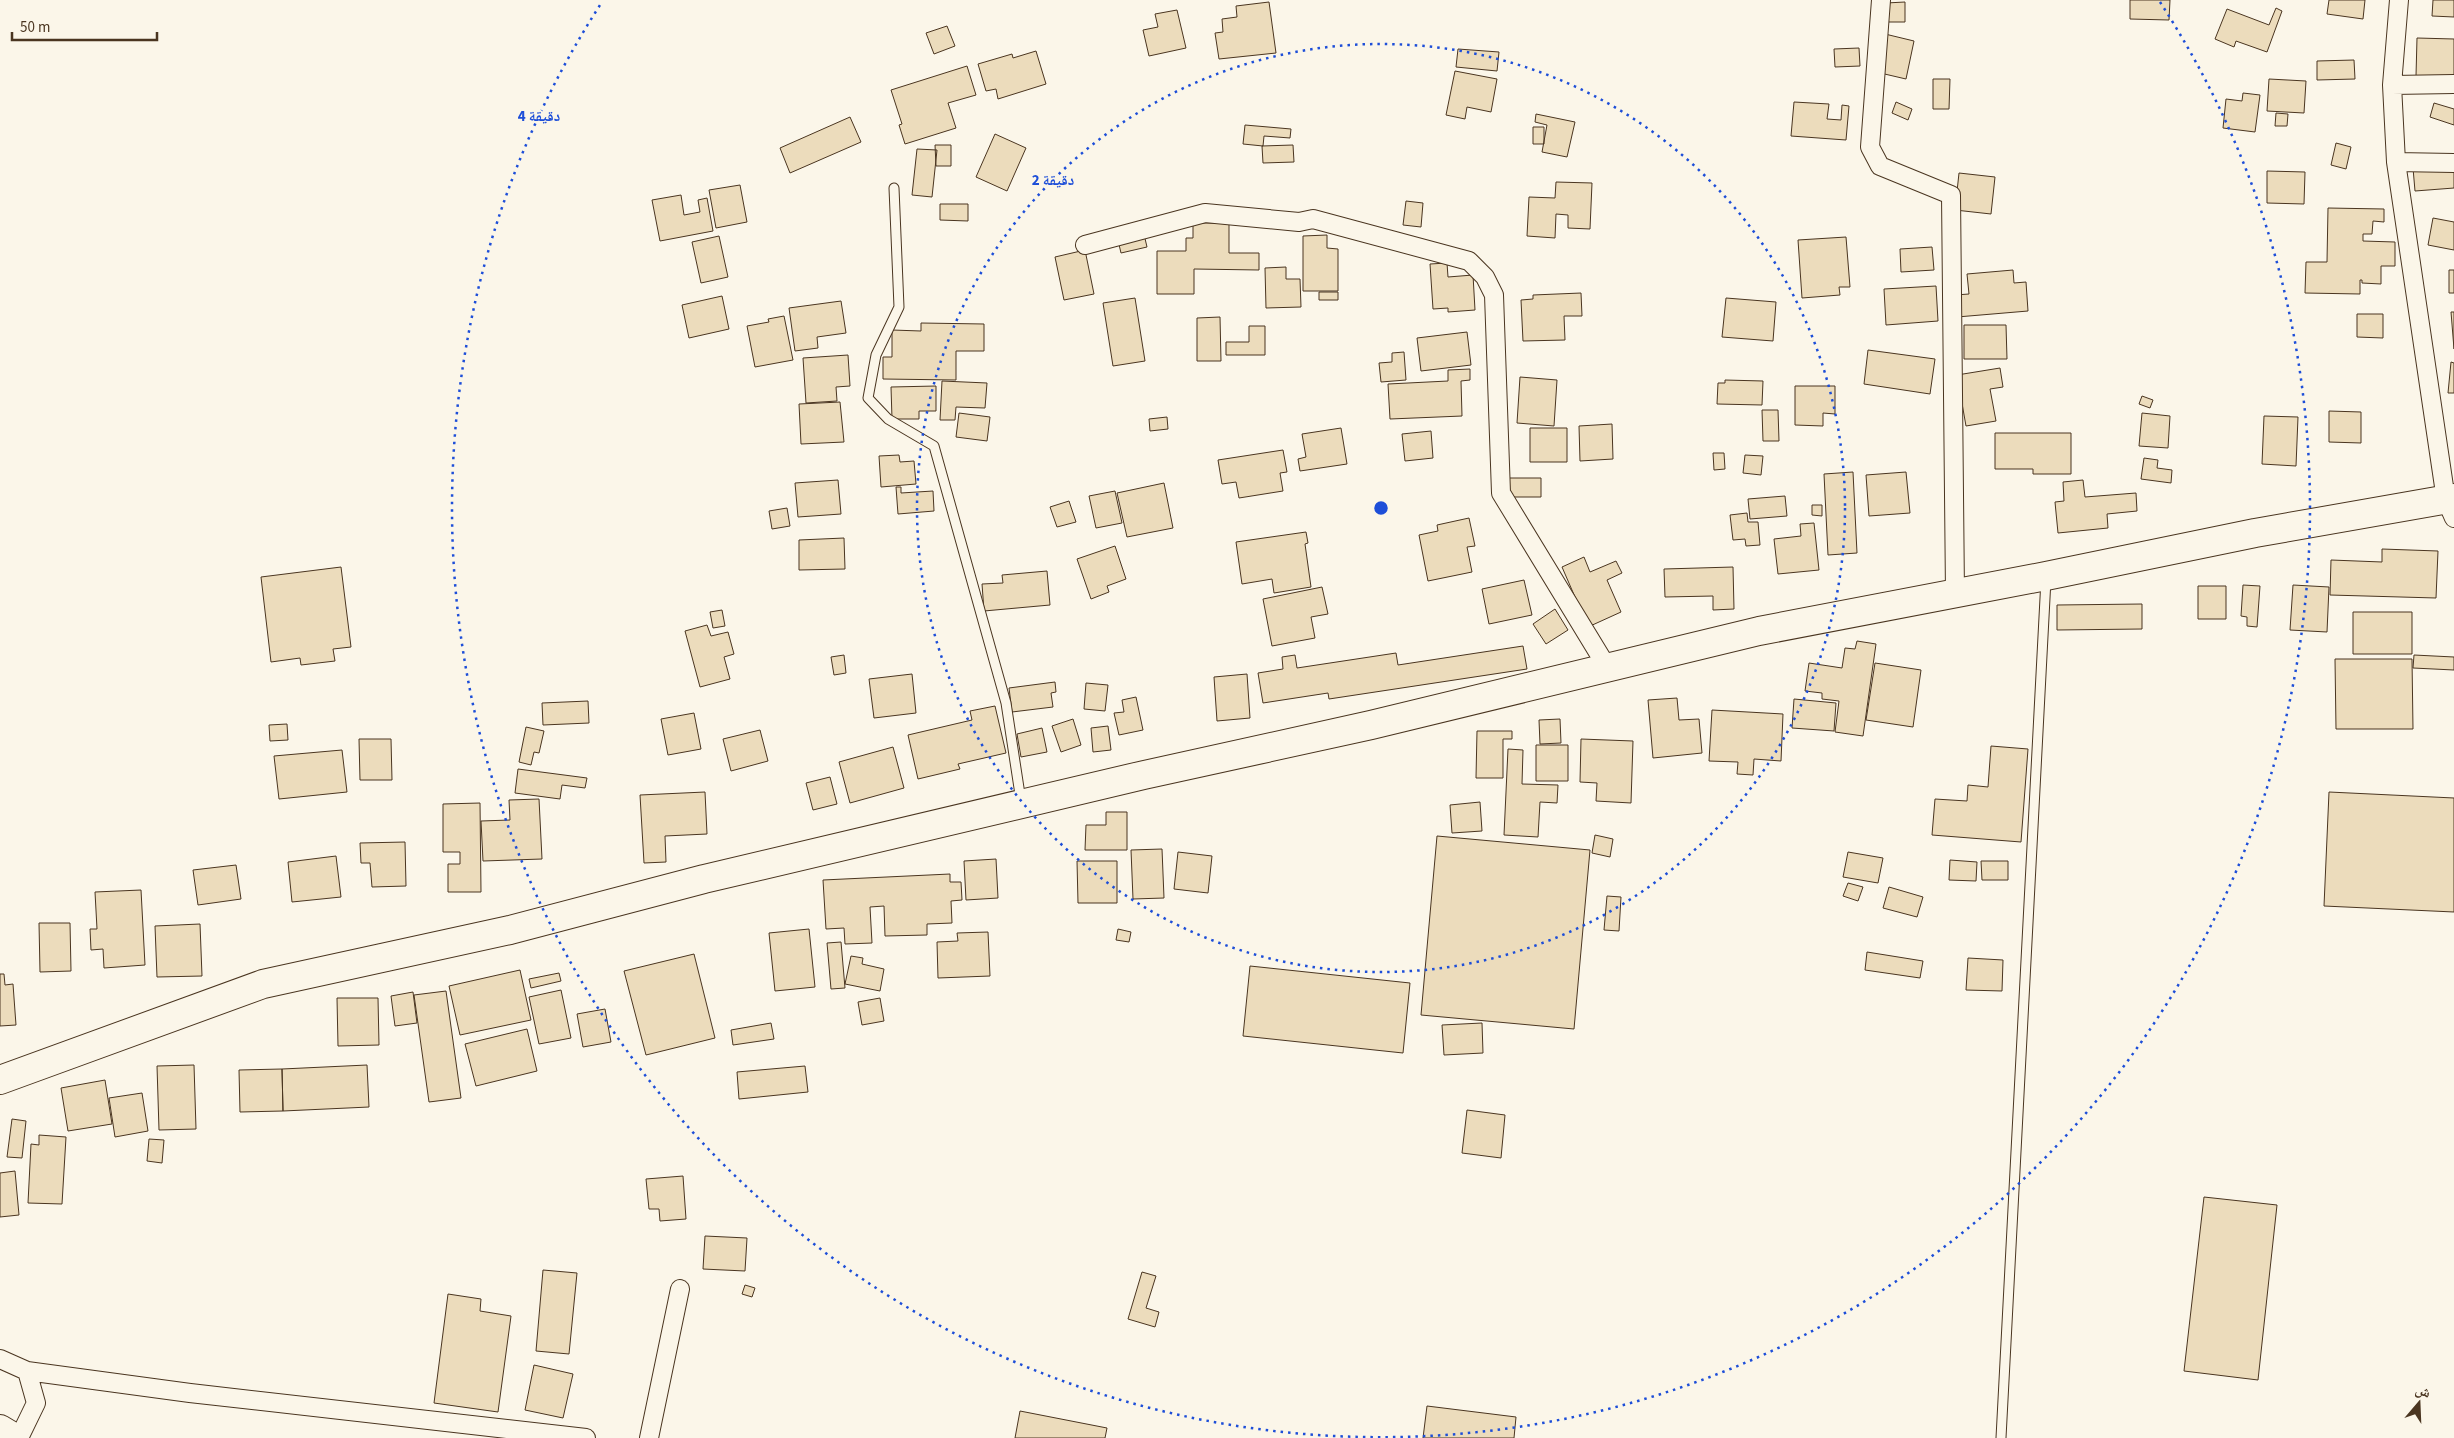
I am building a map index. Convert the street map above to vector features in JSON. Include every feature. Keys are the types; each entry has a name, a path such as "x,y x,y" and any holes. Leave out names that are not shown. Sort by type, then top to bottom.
{"main road":[{"path":"0,1080 263,984 510,930 713,877 1370,725 1759,630 1955,594 2255,533 2451,505"},
{"path":"0,1066 34,1066"},
{"path":"0,1429 17,1438"}],"street":[{"path":"1881,0 1870,146 1880,166 1951,195 1955,594"},
{"path":"2399,0 2392,85 2396,162 2451,505"},
{"path":"2392,85 2454,84"},
{"path":"2396,162 2454,163"},
{"path":"1085,245 1204,213 1298,222 1312,220 1469,261 1485,277 1494,295 1501,493 1607,667"},
{"path":"649,1438 680,1289"},
{"path":"0,1359 27,1371 190,1393 586,1438"},
{"path":"17,1438 36,1403 27,1371"}],"lane":[{"path":"894,188 899,307 876,355 868,398 888,419 934,446 1006,703 1022,804"},
{"path":"2001,1438 2046,576"}],"building":[{"path":"2130,0 2170,0 2169,20 2130,19"},
{"path":"2329,0 2365,0 2363,19 2327,14"},
{"path":"2433,0 2454,0 2454,17 2432,16"},
{"path":"1269,2 1276,53 1219,59 1215,33 1223,32 1222,19 1237,17 1236,6"},
{"path":"1905,2 1905,22 1886,22 1886,3"},
{"path":"2276,8 2282,11 2267,52 2236,41 2234,47 2215,39 2227,9 2269,25"},
{"path":"1177,10 1186,48 1149,56 1143,30 1158,27 1155,14"},
{"path":"947,26 955,46 934,54 926,33"},
{"path":"1885,34 1914,41 1906,79 1876,72"},
{"path":"2417,38 2454,39 2454,76 2416,76"},
{"path":"1859,48 1860,66 1835,67 1834,49"},
{"path":"1458,49 1499,52 1497,71 1456,67"},
{"path":"1036,51 1046,84 998,99 996,89 986,91 978,64 1012,54 1013,58"},
{"path":"2354,60 2355,79 2317,80 2317,61"},
{"path":"967,66 976,95 948,103 956,128 905,144 899,125 902,124 891,90"},
{"path":"1455,71 1497,79 1491,112 1467,107 1465,119 1446,115"},
{"path":"1933,79 1950,79 1949,109 1933,109"},
{"path":"2269,79 2306,81 2304,113 2267,111"},
{"path":"2243,93 2260,95 2255,132 2223,128 2226,99 2242,101"},
{"path":"1794,102 1829,104 1827,119 1841,120 1842,105 1849,106 1846,140 1791,136"},
{"path":"1896,102 1912,109 1908,120 1892,113"},
{"path":"2434,103 2454,109 2454,125 2430,117"},
{"path":"2276,113 2288,114 2287,126 2275,126"},
{"path":"1536,114 1575,122 1567,157 1542,152 1547,125 1535,122"},
{"path":"850,117 861,142 790,173 780,148"},
{"path":"1245,125 1291,129 1290,138 1264,136 1263,146 1243,144"},
{"path":"1533,127 1544,127 1544,144 1533,144"},
{"path":"995,134 1026,148 1007,191 976,177"},
{"path":"2336,143 2351,147 2346,169 2331,165"},
{"path":"935,145 951,145 951,166 936,166"},
{"path":"1293,145 1294,162 1263,163 1262,146"},
{"path":"917,149 937,150 932,197 912,195"},
{"path":"2413,168 2454,170 2454,188 2415,191"},
{"path":"2267,171 2305,172 2304,204 2267,203"},
{"path":"1959,173 1995,177 1991,214 1955,210"},
{"path":"1556,182 1592,183 1590,229 1568,228 1568,215 1556,214 1555,238 1527,236 1529,197 1555,198"},
{"path":"740,185 747,222 716,228 709,190"},
{"path":"681,195 684,215 700,212 698,200 707,198 713,231 660,241 652,200"},
{"path":"1406,201 1423,203 1421,227 1403,225"},
{"path":"940,204 968,204 968,221 940,220"},
{"path":"2328,208 2384,209 2384,222 2373,221 2372,234 2363,234 2363,241 2395,242 2395,266 2381,266 2381,284 2362,283 2362,280 2360,280 2360,294 2305,293 2306,262 2327,262"},
{"path":"2433,218 2454,222 2454,250 2428,245"},
{"path":"1193,223 1229,223 1229,253 1259,253 1259,270 1194,269 1194,294 1157,294 1157,251 1186,251 1186,238 1193,238"},
{"path":"1143,230 1147,247 1121,253 1117,236"},
{"path":"1327,235 1327,248 1338,249 1338,291 1303,291 1303,236"},
{"path":"719,236 728,277 701,283 692,242"},
{"path":"1846,237 1850,287 1839,287 1840,295 1802,298 1798,240"},
{"path":"1932,247 1934,270 1901,272 1900,249"},
{"path":"1085,250 1094,294 1064,300 1055,257"},
{"path":"1447,263 1448,277 1473,275 1475,310 1448,312 1448,308 1433,309 1430,264"},
{"path":"1286,267 1286,279 1300,279 1301,307 1266,308 1265,268"},
{"path":"2013,270 2014,283 2026,282 2028,311 1957,317 1955,295 1969,294 1967,274"},
{"path":"2449,270 2454,270 2454,293 2449,293"},
{"path":"1936,286 1938,321 1886,325 1884,289"},
{"path":"1319,292 1338,292 1338,300 1319,300"},
{"path":"1581,293 1582,316 1564,316 1565,340 1523,341 1521,300 1533,299 1533,295"},
{"path":"722,296 729,329 689,338 682,305"},
{"path":"1135,298 1145,361 1113,366 1103,303"},
{"path":"1726,298 1776,302 1773,341 1722,337"},
{"path":"841,301 846,333 817,337 818,348 795,351 789,308"},
{"path":"2451,312 2454,312 2454,349"},
{"path":"2357,314 2383,314 2383,338 2357,337"},
{"path":"784,316 793,360 755,367 747,326 769,322 768,319"},
{"path":"1220,317 1221,361 1197,361 1197,318"},
{"path":"921,323 984,324 984,351 956,351 956,380 883,379 883,357 892,357 892,330 921,331"},
{"path":"1964,325 2006,325 2007,359 1964,359"},
{"path":"1249,326 1265,326 1265,355 1226,355 1226,342 1249,342"},
{"path":"1467,332 1471,365 1421,371 1417,338"},
{"path":"1868,350 1935,359 1930,394 1864,384"},
{"path":"1404,352 1406,380 1381,382 1379,363 1392,362 1392,353"},
{"path":"848,355 850,386 836,387 837,401 806,403 803,358"},
{"path":"2451,362 2454,363 2454,393 2448,393"},
{"path":"2000,368 2003,387 1990,389 1996,421 1966,426 1957,375"},
{"path":"1470,369 1470,380 1461,381 1462,416 1390,419 1388,384 1448,381 1448,370"},
{"path":"1520,377 1557,380 1554,426 1517,423"},
{"path":"1725,380 1763,381 1762,405 1717,404 1718,383 1725,383"},
{"path":"942,381 987,383 985,408 956,407 955,420 940,420"},
{"path":"936,386 936,411 919,411 919,419 892,419 891,387"},
{"path":"1795,386 1835,386 1835,414 1823,413 1823,426 1795,425"},
{"path":"2142,396 2153,400 2150,408 2139,404"},
{"path":"840,402 844,442 801,444 799,404"},
{"path":"1762,410 1778,410 1779,441 1763,441"},
{"path":"2329,411 2361,412 2361,443 2329,442"},
{"path":"959,413 990,417 987,441 956,437"},
{"path":"2142,413 2170,416 2168,448 2139,446"},
{"path":"2264,416 2298,417 2296,466 2262,464"},
{"path":"1167,417 1168,429 1150,431 1149,419"},
{"path":"1612,424 1613,459 1580,461 1579,426"},
{"path":"1341,428 1347,464 1300,471 1298,459 1306,457 1302,434"},
{"path":"1530,428 1567,428 1567,462 1530,462"},
{"path":"1431,431 1433,458 1405,461 1402,434"},
{"path":"1995,433 2071,433 2071,474 2033,474 2033,469 1995,469"},
{"path":"1283,450 1287,472 1280,473 1283,491 1239,498 1236,482 1222,484 1218,460"},
{"path":"1713,453 1724,453 1725,469 1714,470"},
{"path":"899,455 900,462 914,461 916,484 881,487 879,456"},
{"path":"1745,455 1763,456 1761,475 1743,473"},
{"path":"2144,458 2158,460 2157,468 2172,470 2171,483 2141,479"},
{"path":"1853,472 1857,553 1828,555 1824,474"},
{"path":"1906,472 1910,513 1869,516 1866,475"},
{"path":"1506,478 1541,478 1541,497 1506,497"},
{"path":"838,480 841,514 798,517 795,483"},
{"path":"2083,480 2085,497 2136,493 2137,511 2107,514 2108,528 2058,533 2055,502 2064,501 2063,482"},
{"path":"1164,483 1173,528 1127,537 1117,493"},
{"path":"896,487 901,487 901,493 933,491 934,511 898,514"},
{"path":"1115,491 1122,523 1096,528 1089,496"},
{"path":"1785,496 1787,516 1750,519 1748,499"},
{"path":"1069,501 1076,522 1057,527 1050,507"},
{"path":"1812,505 1822,505 1822,516 1812,515"},
{"path":"787,508 790,526 772,529 769,511"},
{"path":"1747,513 1748,522 1758,522 1760,545 1746,546 1745,539 1733,540 1730,515"},
{"path":"1469,518 1475,546 1467,547 1472,572 1428,581 1419,535 1438,531 1437,525"},
{"path":"1814,523 1819,570 1778,574 1774,539 1801,536 1800,524"},
{"path":"1306,532 1308,543 1305,544 1311,587 1274,593 1272,579 1242,584 1236,542"},
{"path":"844,538 845,569 799,570 799,540"},
{"path":"1115,546 1126,579 1107,586 1109,592 1091,599 1077,559"},
{"path":"2382,549 2438,551 2436,598 2330,595 2331,560 2382,562"},
{"path":"1584,557 1590,572 1616,561 1622,573 1607,580 1621,612 1588,627 1562,567"},
{"path":"341,567 351,647 333,649 335,661 301,665 300,658 271,662 261,577"},
{"path":"1733,567 1734,609 1713,610 1713,596 1665,597 1664,569"},
{"path":"1047,571 1050,605 984,611 982,584 1003,583 1002,575"},
{"path":"1524,580 1532,615 1489,624 1482,589"},
{"path":"2243,585 2260,586 2257,627 2247,626 2247,617 2241,616"},
{"path":"2293,585 2329,587 2327,632 2290,630"},
{"path":"2198,586 2226,586 2226,619 2198,619"},
{"path":"1322,587 1328,614 1311,617 1315,638 1272,646 1263,599"},
{"path":"2142,604 2142,629 2057,630 2057,605"},
{"path":"1555,609 1568,630 1546,644 1533,624"},
{"path":"722,610 725,626 713,628 710,612"},
{"path":"2353,612 2412,612 2412,654 2353,654"},
{"path":"707,625 711,636 728,632 734,654 724,657 730,679 700,687 685,631"},
{"path":"1857,641 1876,644 1863,736 1835,732 1839,701 1822,699 1822,693 1805,691 1809,663 1842,668 1845,648 1855,649"},
{"path":"1523,646 1527,669 1329,699 1328,693 1263,703 1258,673 1283,669 1282,657 1295,655 1297,668 1396,653 1398,665"},
{"path":"844,655 846,673 834,675 831,657"},
{"path":"2414,655 2454,657 2454,670 2413,668"},
{"path":"2335,659 2412,659 2413,729 2336,729"},
{"path":"1875,663 1921,670 1913,727 1866,720"},
{"path":"912,674 916,713 874,718 869,679"},
{"path":"1247,674 1250,718 1217,721 1214,677"},
{"path":"1055,682 1056,692 1051,693 1053,707 1012,712 1009,688"},
{"path":"1086,683 1108,685 1105,711 1084,709"},
{"path":"1136,697 1143,730 1119,735 1114,713 1124,712 1122,700"},
{"path":"1677,698 1679,720 1699,719 1702,753 1653,758 1648,700"},
{"path":"1794,699 1836,703 1834,731 1792,728"},
{"path":"588,701 589,723 543,725 542,703"},
{"path":"995,706 1006,753 958,764 960,769 918,779 908,735 972,720 970,711"},
{"path":"1712,710 1783,714 1781,761 1754,759 1753,775 1737,774 1738,762 1709,761"},
{"path":"694,713 701,749 668,755 661,719"},
{"path":"1073,719 1081,745 1061,752 1052,726"},
{"path":"1560,719 1561,743 1540,744 1539,720"},
{"path":"287,724 288,740 270,741 269,725"},
{"path":"1108,726 1111,750 1093,752 1091,728"},
{"path":"526,727 544,731 539,753 534,752 531,765 519,762"},
{"path":"1042,728 1047,752 1021,757 1017,734"},
{"path":"760,730 768,761 731,771 723,739"},
{"path":"1477,731 1512,731 1512,739 1503,739 1503,778 1476,778"},
{"path":"359,739 391,739 392,780 360,780"},
{"path":"1581,739 1633,741 1631,803 1596,801 1597,783 1580,782"},
{"path":"1536,745 1568,745 1568,781 1536,781"},
{"path":"1991,746 2028,749 2021,842 1932,835 1935,799 1967,801 1968,785 1988,787"},
{"path":"893,747 904,788 850,803 839,762"},
{"path":"1508,749 1523,750 1522,784 1558,785 1557,803 1540,802 1538,837 1504,835"},
{"path":"342,750 347,792 279,799 274,756"},
{"path":"518,769 587,778 585,788 562,785 560,799 515,793"},
{"path":"830,777 837,804 813,810 806,783"},
{"path":"705,792 707,834 665,836 666,862 644,863 640,795"},
{"path":"2329,792 2454,798 2454,912 2324,906"},
{"path":"539,799 542,859 483,861 481,821 510,820 509,800"},
{"path":"1480,802 1482,831 1452,833 1450,805"},
{"path":"480,803 481,892 448,892 448,864 460,864 460,852 443,852 443,804"},
{"path":"1106,812 1127,812 1127,850 1085,850 1086,825 1106,825"},
{"path":"1595,835 1613,839 1610,857 1592,853"},
{"path":"1437,836 1590,850 1574,1029 1421,1015"},
{"path":"405,842 406,886 372,887 370,863 361,863 360,843"},
{"path":"1162,849 1164,898 1133,899 1131,850"},
{"path":"1178,852 1212,856 1208,893 1174,889"},
{"path":"1848,852 1883,858 1878,883 1843,877"},
{"path":"336,856 341,897 292,902 288,862"},
{"path":"996,859 998,898 966,900 964,861"},
{"path":"1950,860 1977,862 1976,881 1949,880"},
{"path":"1077,861 1117,861 1117,903 1078,903"},
{"path":"1981,861 2008,861 2008,880 1982,880"},
{"path":"236,865 241,899 198,905 193,870"},
{"path":"950,874 950,882 961,882 962,900 951,901 952,923 927,924 927,935 885,936 884,906 870,907 872,943 845,944 844,928 826,929 823,880"},
{"path":"1848,883 1863,887 1858,901 1843,896"},
{"path":"1889,887 1923,897 1917,917 1883,908"},
{"path":"141,890 145,965 104,968 103,949 91,950 90,929 97,929 95,892"},
{"path":"1607,896 1621,897 1619,931 1604,930"},
{"path":"39,923 70,923 71,971 40,972"},
{"path":"200,924 202,976 157,977 155,926"},
{"path":"809,929 815,987 775,991 769,933"},
{"path":"1118,929 1131,932 1129,942 1116,940"},
{"path":"988,932 990,976 938,978 937,942 958,941 957,933"},
{"path":"841,942 845,988 831,989 827,943"},
{"path":"1867,952 1923,961 1920,978 1865,970"},
{"path":"694,954 715,1038 646,1055 624,971"},
{"path":"851,956 863,958 862,964 884,969 880,991 845,984"},
{"path":"1968,958 2003,960 2002,991 1966,990"},
{"path":"1250,966 1410,983 1403,1053 1243,1036"},
{"path":"520,970 531,1020 460,1035 449,986"},
{"path":"559,973 561,981 531,988 529,979"},
{"path":"0,974 4,974 5,985 13,984 16,1025 0,1026"},
{"path":"561,990 571,1038 539,1044 529,997"},
{"path":"446,991 461,1098 429,1102 414,995"},
{"path":"413,992 417,1023 395,1026 391,996"},
{"path":"337,998 378,998 379,1045 338,1046"},
{"path":"880,998 884,1021 862,1025 858,1002"},
{"path":"605,1009 611,1042 583,1047 577,1014"},
{"path":"771,1023 774,1039 733,1045 731,1030"},
{"path":"1482,1023 1483,1053 1444,1055 1442,1025"},
{"path":"527,1029 537,1071 476,1086 465,1044"},
{"path":"194,1065 196,1129 159,1130 157,1066"},
{"path":"367,1065 369,1107 283,1111 282,1069"},
{"path":"805,1066 808,1092 739,1099 737,1072"},
{"path":"282,1069 283,1111 240,1112 239,1070"},
{"path":"105,1080 112,1124 68,1131 61,1088"},
{"path":"142,1093 148,1131 115,1137 109,1098"},
{"path":"1467,1110 1505,1115 1501,1158 1462,1153"},
{"path":"12,1119 26,1121 22,1158 7,1157"},
{"path":"39,1135 66,1137 62,1204 28,1203 31,1144 39,1145"},
{"path":"149,1139 164,1140 162,1163 147,1161"},
{"path":"15,1171 19,1215 0,1217 0,1173"},
{"path":"683,1176 686,1219 660,1221 659,1209 649,1209 646,1179"},
{"path":"2204,1197 2277,1205 2258,1380 2184,1371"},
{"path":"705,1236 747,1238 745,1271 703,1269"},
{"path":"543,1270 577,1273 569,1354 536,1351"},
{"path":"1142,1272 1156,1276 1146,1308 1159,1312 1155,1327 1128,1319"},
{"path":"745,1285 755,1288 752,1297 742,1294"},
{"path":"448,1294 481,1299 480,1311 511,1316 498,1412 434,1403"},
{"path":"534,1365 573,1374 563,1418 525,1410"},
{"path":"1427,1406 1516,1417 1514,1438 1423,1438"},
{"path":"1020,1411 1107,1428 1105,1438 1015,1438"}]}
